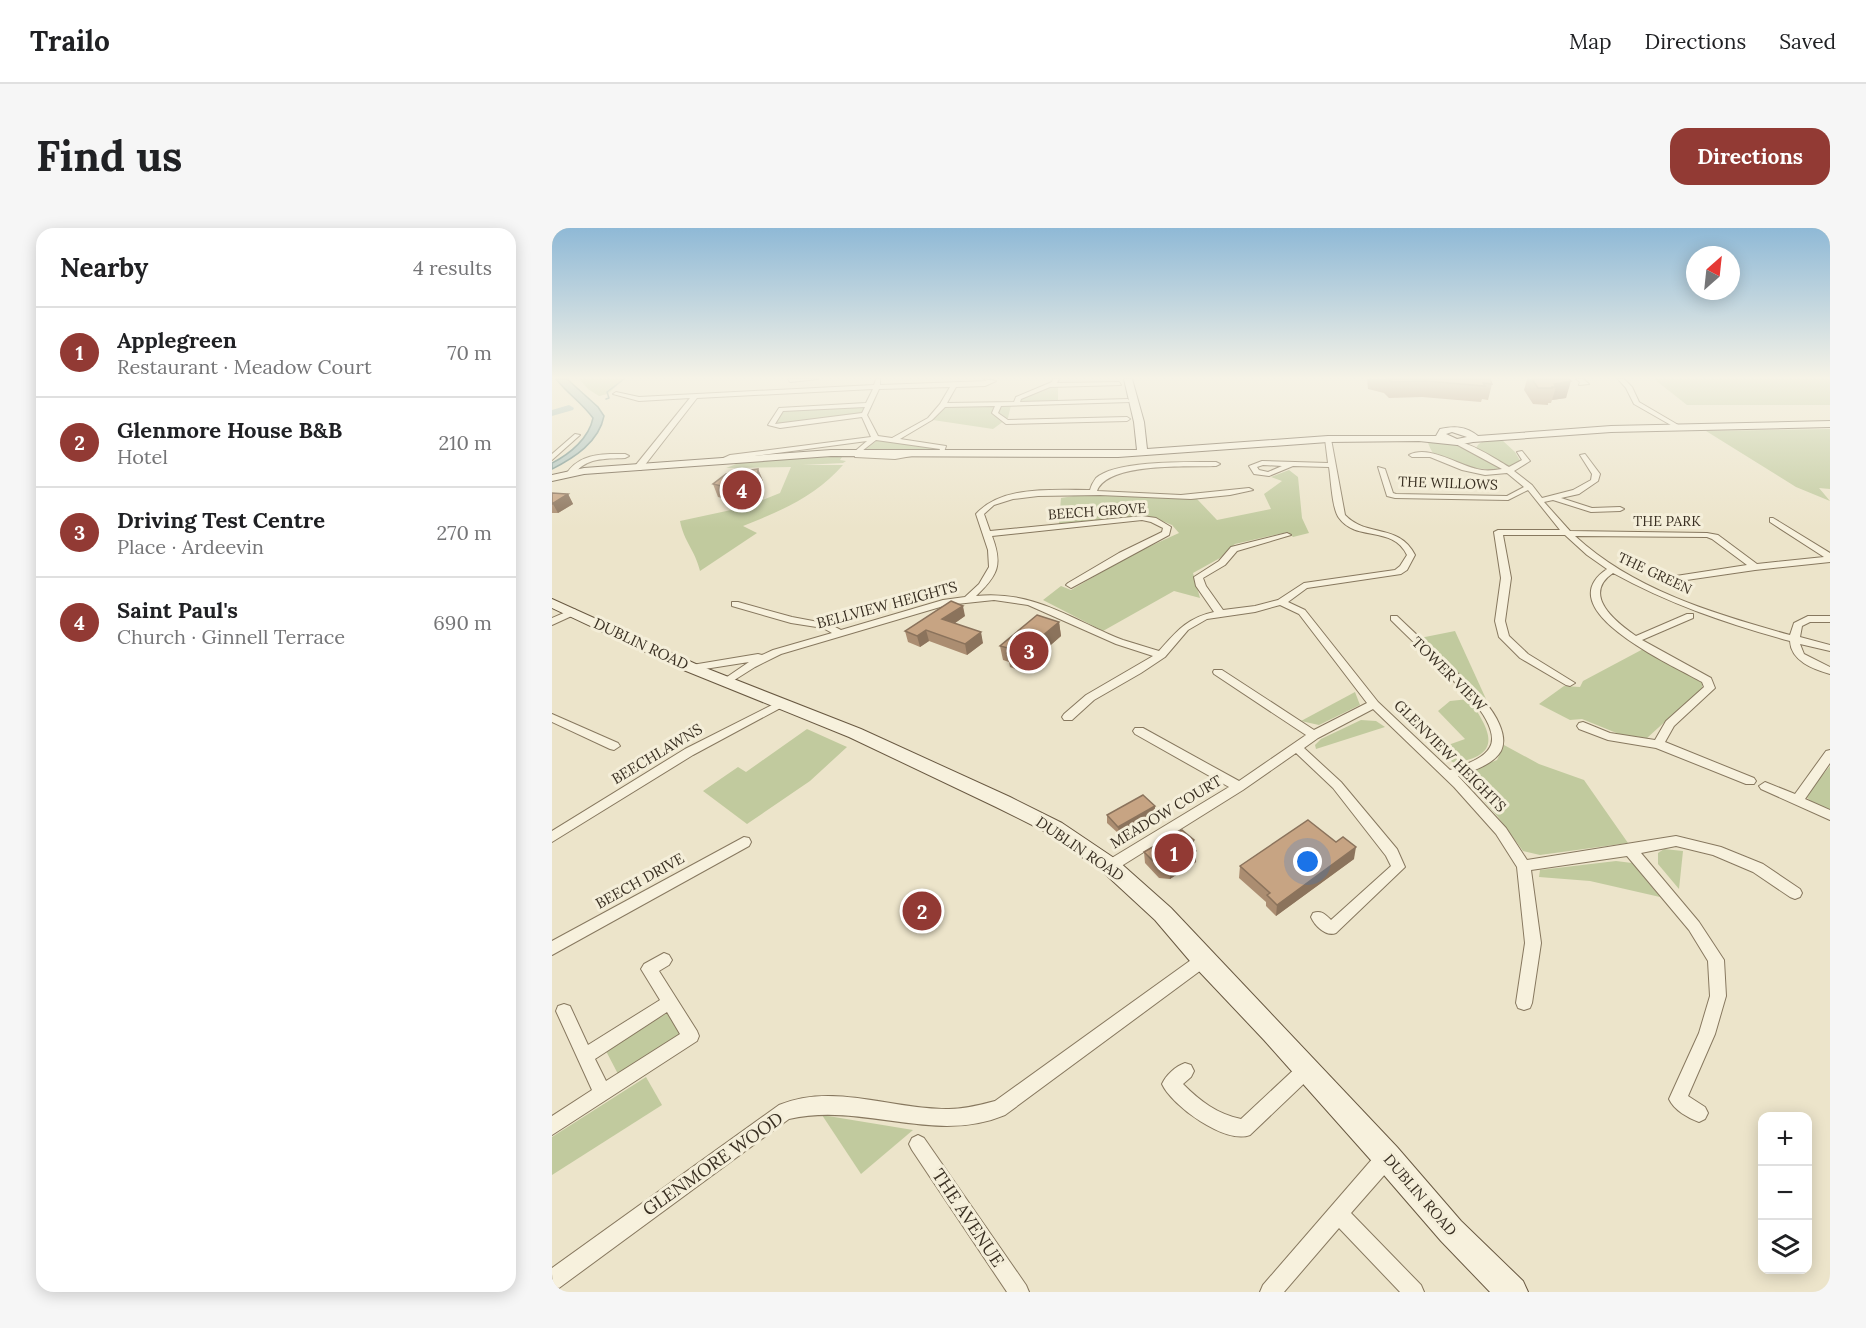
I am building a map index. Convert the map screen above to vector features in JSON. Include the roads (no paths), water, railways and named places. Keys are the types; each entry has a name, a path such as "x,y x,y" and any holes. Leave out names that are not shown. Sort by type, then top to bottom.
{"street":[{"path":"638,468 669,429"},
{"path":"871,429 875,438"},
{"path":"895,439 913,429"},
{"path":"1139,429 1143,453"},
{"path":"1448,438 1452,429 1472,441"},
{"path":"796,451 920,454 1143,453 1328,439 1448,438 1472,441 1499,437 1648,429"},
{"path":"552,458 577,435"},
{"path":"552,478 570,474 722,462 875,438 944,447 941,454"},
{"path":"858,453 875,438"},
{"path":"1068,717 1096,691 1135,673 1161,655 1185,628 1204,617 1255,609 1281,602 1304,586 1398,572 1404,568 1411,555 1410,549 1400,539 1355,527 1343,520 1328,439"},
{"name":"THE GREEN","path":"1472,441 1529,487 1588,552 1613,569 1654,591 1709,612 1830,648"},
{"path":"1412,455 1431,454 1465,468 1485,473 1518,468 1526,461 1520,452"},
{"path":"1540,501 1576,492 1594,481 1596,474 1583,455"},
{"path":"570,474 573,468 585,459 625,456"},
{"name":"BEECH GROVE","path":"1093,492 1095,484 1102,477 1124,469 1216,464"},
{"path":"1290,465 1332,465"},
{"name":"THE WILLOWS","path":"1381,469 1390,494 1395,496 1508,498 1529,487"},
{"name":"BEECH GROVE","path":"969,598 984,585 991,574 995,559 992,543 986,534 980,514 982,509 992,502 1011,496 1093,492 1171,497 1206,496 1249,490"},
{"path":"1556,498 1592,510 1620,509"},
{"name":"BEECH GROVE","path":"986,534 1142,518 1153,520 1167,527 1166,533 1122,555 1071,585"},
{"path":"1773,520 1830,558"},
{"path":"1493,522 1503,550 1506,578 1500,621 1504,637 1524,656 1570,683"},
{"path":"1498,532 1569,533"},
{"name":"THE PARK","path":"1569,533 1707,535 1715,537 1755,567"},
{"path":"1220,613 1201,586 1198,577 1222,563 1234,549 1287,535"},
{"path":"1666,580 1830,558"},
{"path":"1613,569 1604,574 1596,583 1598,603 1610,622 1707,680 1710,688 1670,724 1658,744"},
{"name":"BELLVIEW HEIGHTS","path":"728,681 751,665 777,652 969,598 1008,598 1030,602 1120,642 1161,655"},
{"path":"752,609 765,601"},
{"name":"GLENVIEW HEIGHTS","path":"1281,602 1302,612 1374,704 1449,775 1501,831 1524,866 1533,943 1524,1003"},
{"name":"DUBLIN ROAD","path":"552,603 692,668 855,733 1003,802 1055,828 1110,866 1163,914 1387,1157 1451,1231 1512,1292"},
{"path":"735,604 826,626 840,633"},
{"path":"1041,618 1050,610"},
{"path":"552,622 573,612"},
{"path":"1636,639 1690,616"},
{"name":"TOWER VIEW","path":"1394,618 1482,704 1498,735 1497,748 1488,760 1449,775"},
{"path":"1830,619 1808,619 1797,625 1792,644 1797,654 1830,671"},
{"path":"692,668 739,662 777,652"},
{"path":"1218,672 1314,735"},
{"name":"BEECHLAWNS","path":"552,837 689,752 783,703"},
{"name":"GLENVIEW HEIGHTS","path":"1314,735 1374,704"},
{"name":"BEECHLAWNS","path":"552,718 614,746"},
{"path":"1583,726 1608,736 1658,744 1750,780"},
{"name":"MEADOW COURT","path":"1139,731 1239,788"},
{"name":"MEADOW COURT","path":"1110,866 1239,788 1314,735"},
{"path":"1297,748 1337,785 1392,853 1398,867 1331,929 1318,917"},
{"path":"1797,800 1830,754"},
{"path":"1765,786 1830,815"},
{"path":"1524,866 1629,850 1676,840 1716,851 1758,868 1795,893"},
{"name":"BEECH DRIVE","path":"552,949 744,842"},
{"path":"1629,850 1694,926 1716,960 1719,996 1707,1034 1678,1099 1699,1113"},
{"path":"552,1126 691,1036 649,969 664,960"},
{"name":"GLENMORE WOOD","path":"552,1281 785,1111 805,1105 831,1103 942,1119 999,1109 1203,960"},
{"path":"585,1056 670,1002"},
{"path":"564,1011 602,1093"},
{"path":"1185,1071 1171,1084 1197,1111 1212,1120 1244,1129 1307,1069"},
{"name":"THE AVENUE","path":"918,1144 1019,1292"},
{"path":"1270,1292 1387,1157"},
{"path":"1339,1214 1414,1292"}],"water":[{"path":"589,429 599,429 591,441 577,454 552,469 552,463 572,450"}],"place":[{"name":"Saint Paul's","path":"742,490"},
{"name":"Driving Test Centre","path":"1029,651"},
{"name":"Applegreen","path":"1174,853"},
{"name":"Glenmore House B&B","path":"922,911"}]}
